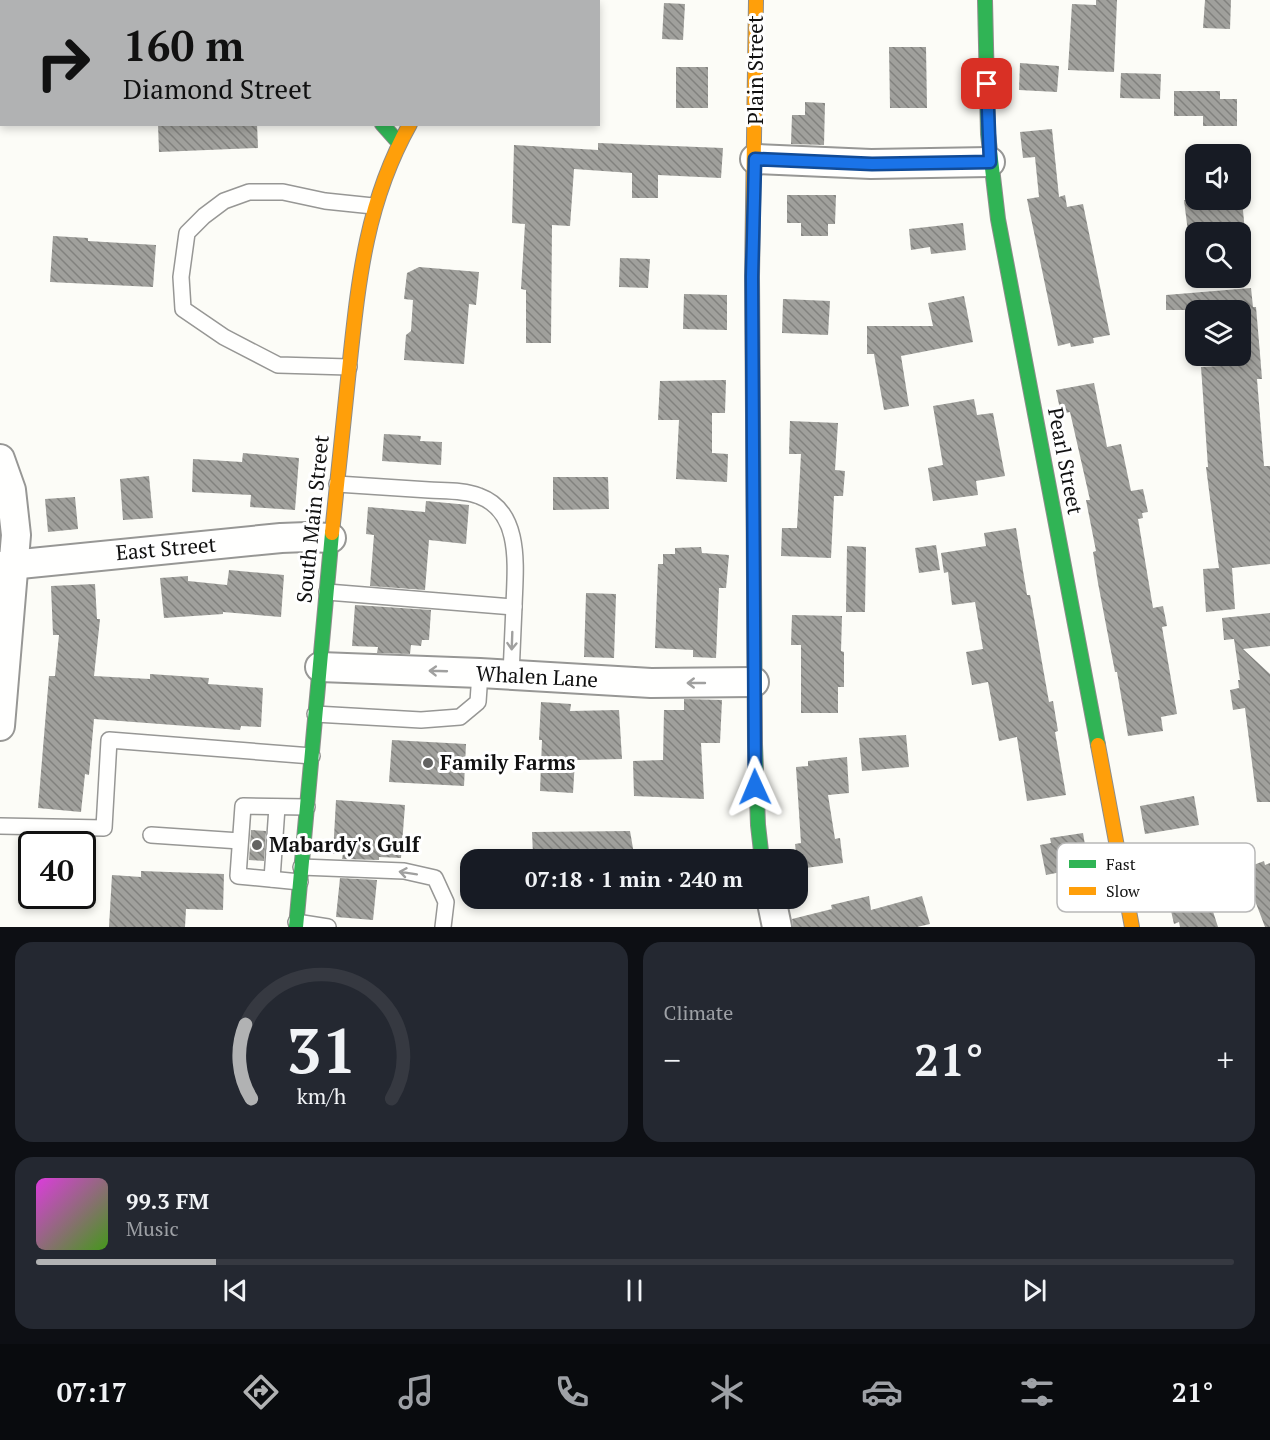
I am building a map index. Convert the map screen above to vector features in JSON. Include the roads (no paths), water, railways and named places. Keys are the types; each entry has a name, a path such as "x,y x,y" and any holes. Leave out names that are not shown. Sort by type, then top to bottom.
{"street":[{"name":"Plain Street","path":"756,0 752,277 754,682 755,787 761,849"},
{"name":"Pearl Street","path":"985,0 990,162 998,219 1116,843"},
{"path":"384,126 398,142"},
{"name":"South Main Street","path":"296,925 337,484 359,280 372,206 383,174 398,142 409,126"},
{"path":"755,159 872,164 990,162"},
{"path":"0,459 11,490 16,535 7,565 0,726"},
{"name":"East Street","path":"7,565 281,538 332,538"},
{"name":"Whalen Lane","path":"320,667 639,682 754,682"},
{"path":"773,909 777,927"},
{"name":"Pearl Street","path":"1129,912 1132,927"}],"lane":[{"path":"349,367 278,365 224,337 183,309 181,278 187,233 204,216 225,201 249,192 283,192 325,201 372,206"},
{"path":"337,484 478,495 492,502 502,512 509,526 514,546 511,675"},
{"path":"327,592 514,607"},
{"path":"315,714 422,720 460,717 478,702 480,673"},
{"path":"0,826 104,828 109,740 312,756"},
{"path":"307,807 243,806 238,876 272,879 301,875 404,872 435,878 446,902 443,927"},
{"path":"272,879 277,807"},
{"path":"151,835 240,842"},
{"path":"296,925 328,927"}],"place":[{"name":"Family Farms","path":"428,763"},
{"name":"Mabardy's Gulf","path":"257,845"}]}
